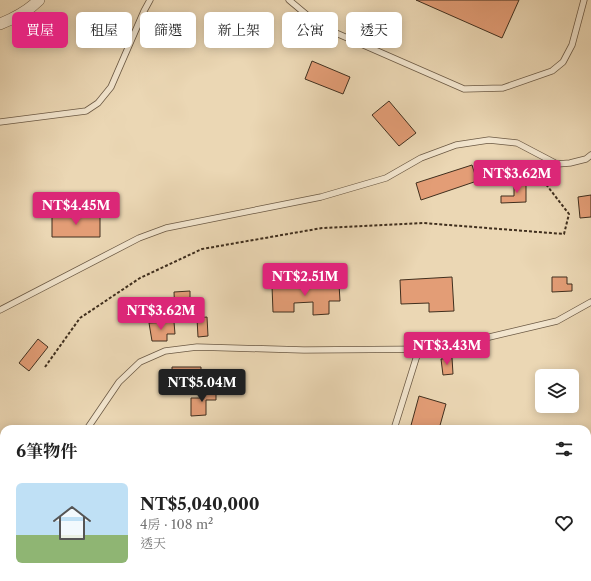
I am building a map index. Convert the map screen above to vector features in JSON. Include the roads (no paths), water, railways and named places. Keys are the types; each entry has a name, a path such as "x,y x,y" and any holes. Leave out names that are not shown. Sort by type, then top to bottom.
{"street":[{"path":"0,24 30,9 39,0"}],"lane":[{"path":"0,122 86,111 98,102 111,87 150,0"},
{"path":"289,0 320,26 464,89 503,88 552,71 563,62 572,45 584,0"},
{"path":"0,310 139,238 166,228 321,198 386,178 421,158 456,145 489,140 517,143 557,164 570,163 586,159 591,155"},
{"path":"90,425 119,382 140,362 165,351 197,347 304,350 439,349 557,321 591,302"},
{"path":"395,425 419,349"}]}
